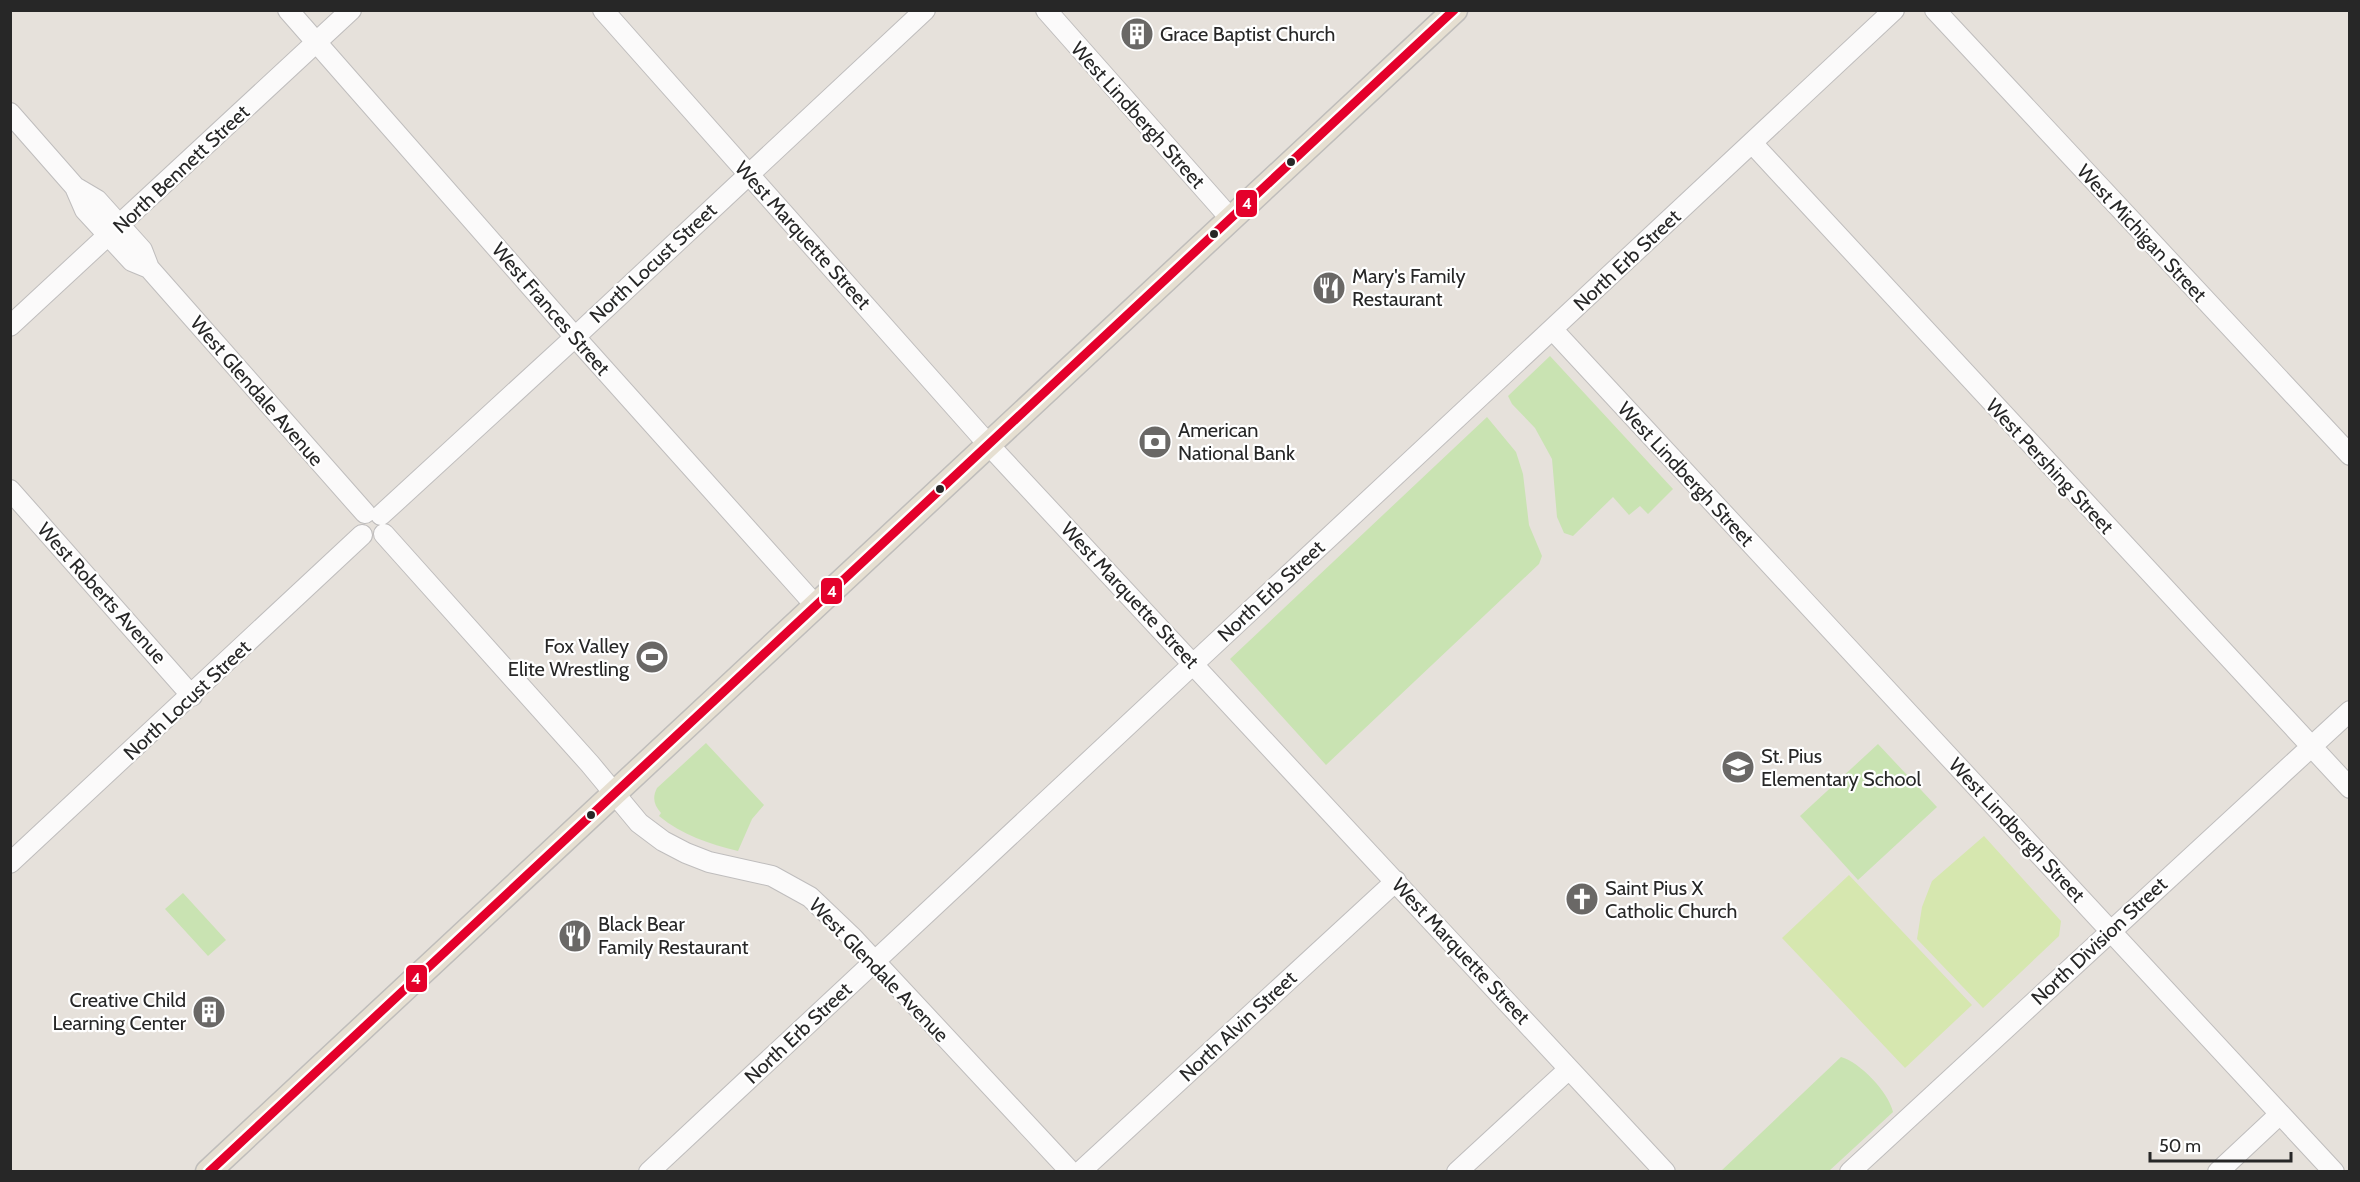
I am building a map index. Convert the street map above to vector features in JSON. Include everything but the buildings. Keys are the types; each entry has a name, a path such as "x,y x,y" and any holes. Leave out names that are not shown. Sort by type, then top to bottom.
{"main road":[{"path":"208,1172 1455,10"}],"street":[{"name":"West Frances Street","path":"288,10 575,337 816,606"},
{"name":"North Bennett Street","path":"10,326 351,10"},
{"name":"West Marquette Street","path":"603,10 988,444 1194,662 1665,1172"},
{"name":"North Locust Street","path":"11,862 192,696 362,535 358,523 377,521 925,10"},
{"name":"West Lindbergh Street","path":"1046,10 1231,219"},
{"name":"North Erb Street","path":"649,1172 1894,10"},
{"name":"West Michigan Street","path":"1935,10 2349,455"},
{"name":"West Glendale Avenue","path":"10,113 75,187 83,208 114,230 132,261 149,268 377,521 614,794 649,831 674,847 709,862 772,876 810,897 827,911 1071,1172"},
{"name":"West Pershing Street","path":"1752,143 2349,788"},
{"name":"West Lindbergh Street","path":"1553,330 2334,1172"},
{"name":"West Roberts Avenue","path":"10,490 192,696"},
{"name":"North Division Street","path":"1850,1172 2349,711"},
{"name":"North Alvin Street","path":"1080,1172 1396,881"},
{"path":"1457,1172 1569,1069"},
{"path":"2218,1172 2280,1114"}],"green space":[{"path":"1550,356 1673,489 1648,514 1640,506 1629,515 1613,497 1573,536 1564,533 1557,517 1552,459 1535,428 1512,404 1508,396"},
{"path":"1487,417 1516,452 1523,474 1529,525 1542,556 1539,564 1326,765 1230,659"},
{"path":"706,743 764,805 752,819 738,851 686,834 659,816 661,813 655,804 657,788"},
{"path":"1878,744 1937,807 1858,880 1800,816"},
{"path":"1984,836 2061,921 2059,936 1983,1008 1917,939 1922,907 1932,881"},
{"path":"1849,875 1972,1005 1905,1068 1782,938"},
{"path":"183,893 226,940 208,956 165,909"},
{"path":"1841,1057 1857,1065 1873,1079 1886,1096 1893,1112 1829,1171 1721,1171"}],"transit line":[{"name":"4","path":"209,1172 1454,10"}],"place":[{"name":"Grace Baptist Church","path":"1137,34"},
{"name":"Mary's Family Restaurant","path":"1329,288"},
{"name":"American National Bank","path":"1155,442"},
{"name":"Fox Valley Elite Wrestling","path":"652,657"},
{"name":"St. Pius Elementary School","path":"1738,767"},
{"name":"Saint Pius X Catholic Church","path":"1582,899"},
{"name":"Black Bear Family Restaurant","path":"575,936"},
{"name":"Creative Child Learning Center","path":"209,1012"}]}
